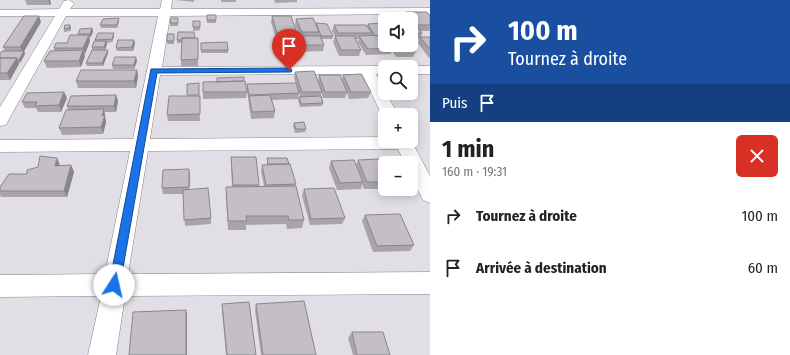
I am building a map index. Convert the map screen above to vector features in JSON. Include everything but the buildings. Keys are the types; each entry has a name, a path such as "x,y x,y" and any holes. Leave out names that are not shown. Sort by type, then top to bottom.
{"street":[{"path":"0,121 70,0"},
{"path":"264,0 267,12"},
{"path":"418,0 429,12"},
{"path":"102,355 166,6"},
{"path":"0,12 63,12 166,6 267,12 429,12"},
{"path":"367,70 386,108"},
{"path":"154,71 378,70"},
{"path":"418,70 430,70"},
{"path":"0,146 378,142"},
{"path":"407,148 430,195"},
{"path":"0,286 430,283"}],"route":[{"path":"114,285 154,71 289,70"}]}
